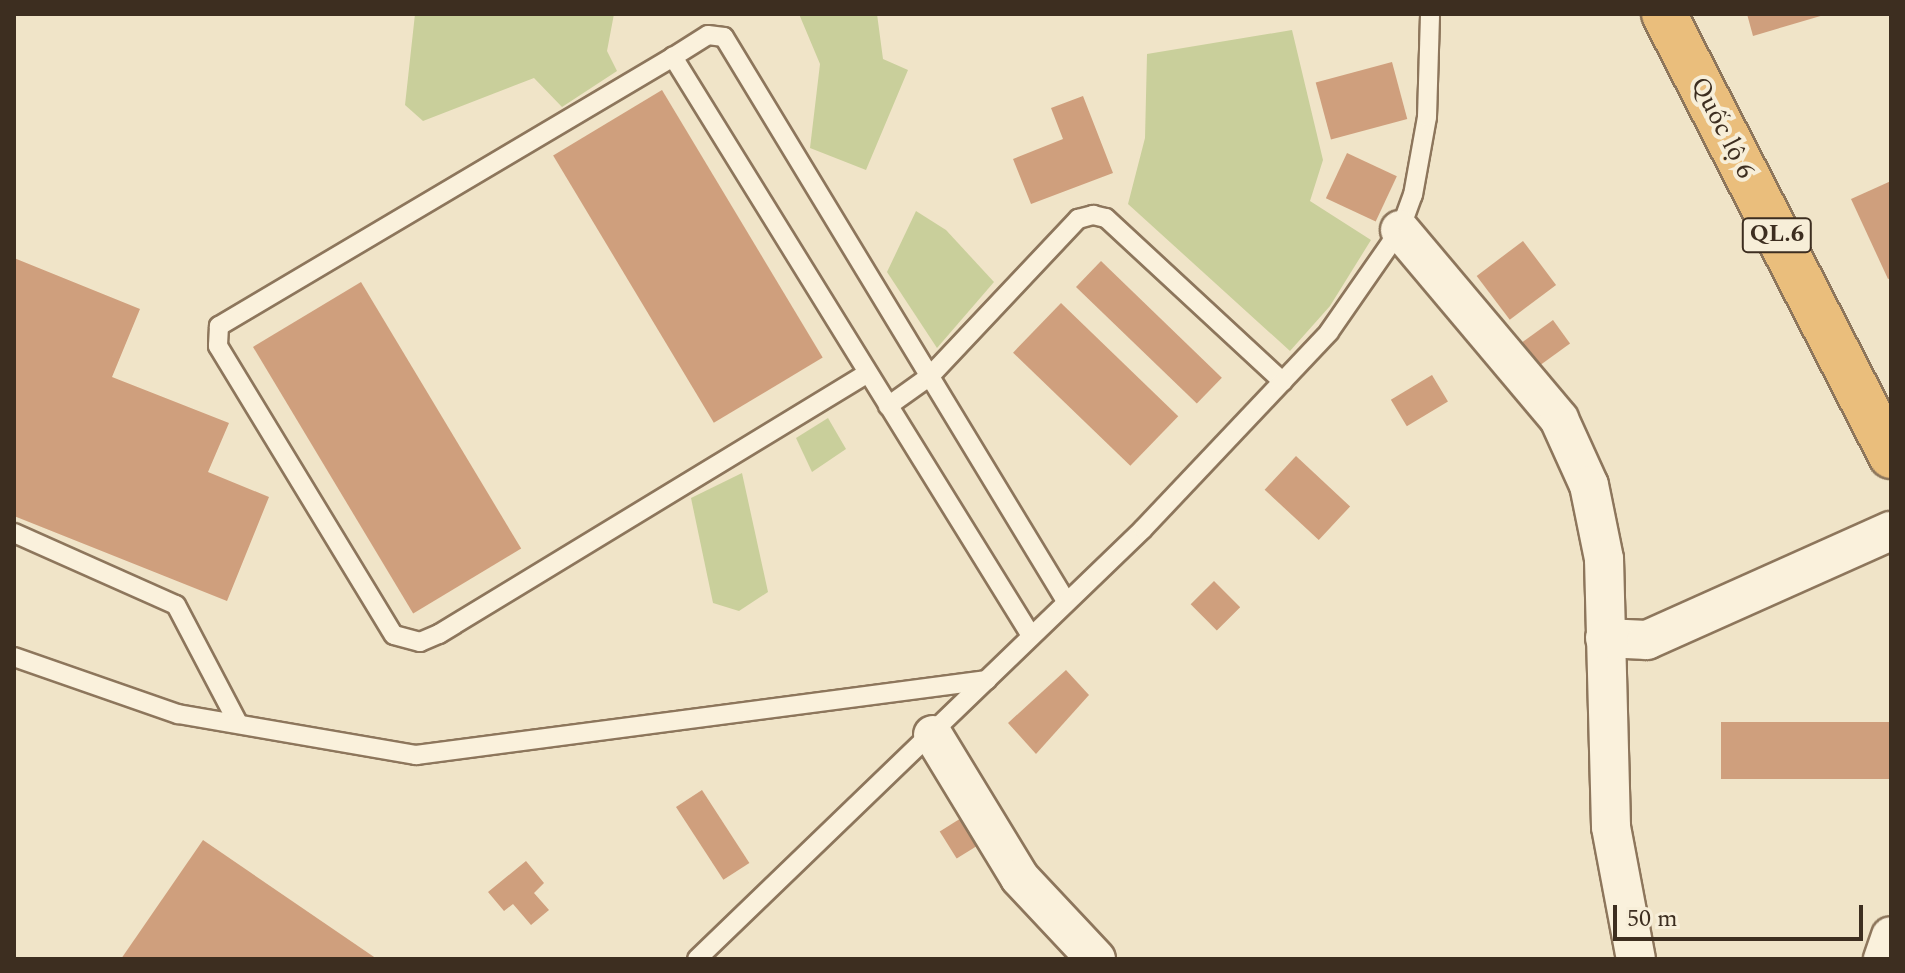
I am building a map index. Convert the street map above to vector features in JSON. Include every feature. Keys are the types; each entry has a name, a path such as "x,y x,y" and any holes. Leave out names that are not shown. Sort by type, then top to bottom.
{"highway":[{"name":"Quốc lộ 6","path":"1664,14 1891,456"}],"street":[{"path":"1400,230 1559,419 1599,526 1611,827 1636,959"},
{"path":"1605,638 1647,640 1891,531"},
{"path":"933,735 1020,878 1096,959"},
{"path":"1883,959 1891,936"}],"lane":[{"path":"697,959 766,885 933,735 1329,332 1400,230 1427,117 1430,14"},
{"path":"868,373 439,634 420,642 394,635 218,346 219,326 708,35 724,37 1066,601"},
{"path":"673,57 1030,634"},
{"path":"888,406 930,376 1078,219 1093,215 1106,218 1283,382"},
{"path":"14,533 176,605 238,723"},
{"path":"14,657 178,714 416,755 987,680"}],"green space":[{"path":"415,14 614,14 607,51 617,71 562,107 534,78 423,121 405,105"},
{"path":"799,14 877,14 883,59 908,70 866,170 810,148 820,64"},
{"path":"1292,30 1323,160 1310,201 1371,240 1330,306 1290,351 1128,204 1145,138 1147,54"},
{"path":"916,211 946,230 994,282 937,348 887,272"},
{"path":"828,418 846,449 812,472 796,438"},
{"path":"742,473 768,592 739,611 713,603 691,498"}],"building":[{"path":"1747,14 1824,14 1824,15 1753,36"},
{"path":"1392,62 1407,119 1331,139 1316,82"},
{"path":"662,90 823,357 714,423 553,155"},
{"path":"1083,96 1113,173 1031,204 1013,159 1063,139 1051,108"},
{"path":"1347,153 1397,176 1376,222 1326,198"},
{"path":"1891,181 1891,278 1888,279 1851,199"},
{"path":"1523,241 1556,285 1510,320 1477,276"},
{"path":"14,258 140,309 112,377 229,423 208,472 269,497 227,601 14,516"},
{"path":"1101,261 1222,378 1197,404 1076,287"},
{"path":"361,282 521,549 413,613 253,347"},
{"path":"1061,303 1178,416 1130,466 1013,353"},
{"path":"1553,320 1570,343 1539,366 1522,342"},
{"path":"1432,375 1448,402 1407,426 1391,400"},
{"path":"1296,456 1350,506 1319,540 1265,490"},
{"path":"1214,581 1240,607 1217,630 1191,604"},
{"path":"1066,670 1089,695 1036,754 1008,723"},
{"path":"1721,722 1891,722 1891,779 1721,779"},
{"path":"702,790 749,863 723,880 676,807"},
{"path":"966,815 983,842 957,859 940,831"},
{"path":"203,840 377,959 121,959"},
{"path":"526,861 544,883 534,893 549,910 531,925 513,904 504,911 488,892"}]}
